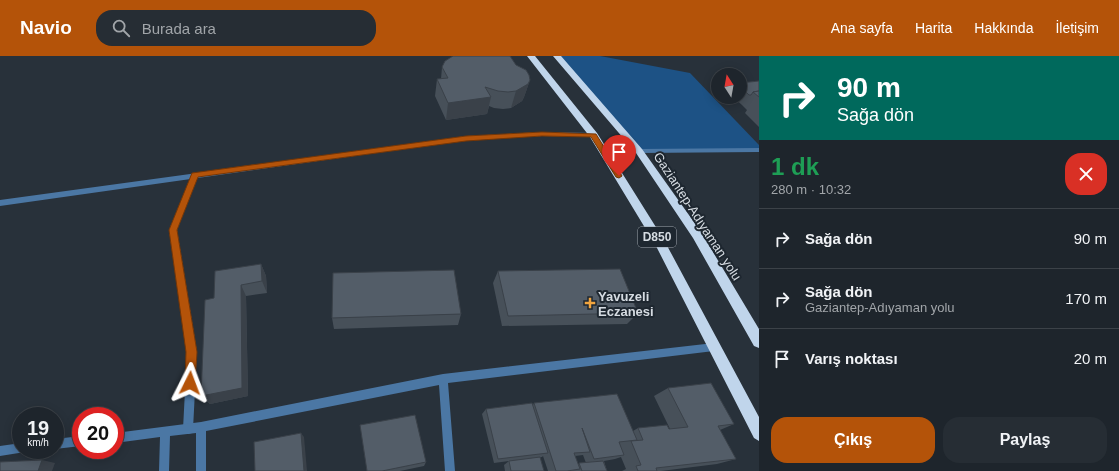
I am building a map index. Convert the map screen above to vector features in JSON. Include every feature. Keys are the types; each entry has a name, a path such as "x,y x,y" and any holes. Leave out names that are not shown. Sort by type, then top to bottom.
{"highway":[{"name":"D850","path":"531,56 594,135 660,243 759,433"},
{"name":"Gaziantep-Adıyaman yolu","path":"557,56 639,151 697,235 759,342"}],"street":[{"path":"0,203 466,138 542,134 594,135"},
{"path":"639,151 759,150"},
{"path":"188,429 192,352 173,230 195,175"},
{"path":"124,437 201,427 443,379 714,347"},
{"path":"443,379 450,471"},
{"path":"201,427 201,471"},
{"path":"164,471 165,432"},
{"path":"0,451 12,449"}],"shaded area":[{"path":"557,56 600,56 690,73 711,95 711,104 720,104 759,145 759,150 639,151"}],"building":[{"path":"453,56 510,56 516,65 526,70 530,80 528,84 516,91 498,91 485,87 491,97 448,103 437,79 448,78 442,67 445,61"},
{"path":"759,81 759,91 753,92 749,95 747,93 747,82"},
{"path":"759,91 759,97 753,92"},
{"path":"261,264 262,281 241,285 242,388 201,396 205,300 214,298 215,271"},
{"path":"620,269 638,313 508,316 498,271"},
{"path":"454,270 461,314 332,318 333,273"},
{"path":"711,383 734,424 718,426 736,459 656,468 657,471 638,471 636,466 641,465 631,441 643,440 638,428 667,425 669,429 688,427 668,388"},
{"path":"617,394 637,440 619,442 624,455 594,459 582,428 590,452 574,453 580,469 556,471 534,403"},
{"path":"532,403 548,453 498,459 486,409"},
{"path":"415,415 426,462 382,471 367,471 360,425"},
{"path":"301,433 304,471 255,471 254,442"},
{"path":"540,457 544,471 511,471 509,461"},
{"path":"42,460 38,471 0,471 0,462"},
{"path":"603,461 607,471 582,471 579,463"}],"place":[{"name":"Yavuzeli Eczanesi","path":"590,303"}],"route":[{"path":"190,383 192,352 173,230 195,175 466,138 542,134 594,135 619,176"}]}
